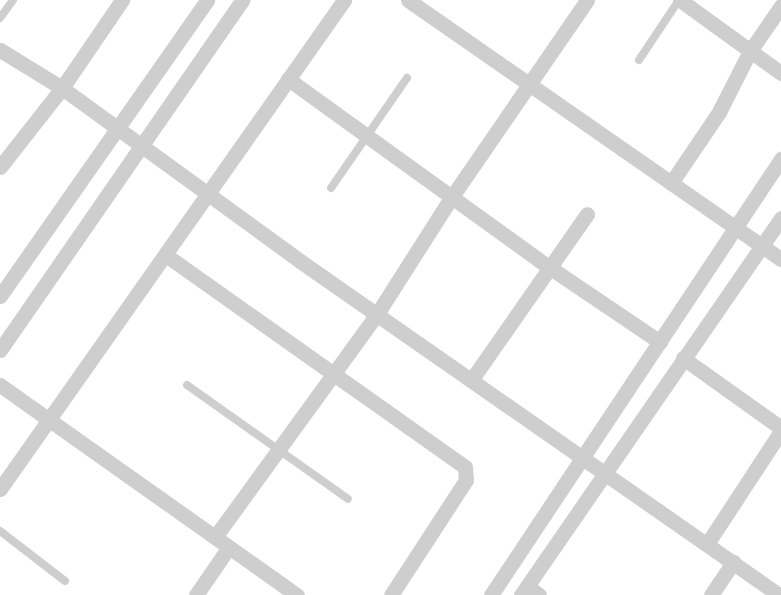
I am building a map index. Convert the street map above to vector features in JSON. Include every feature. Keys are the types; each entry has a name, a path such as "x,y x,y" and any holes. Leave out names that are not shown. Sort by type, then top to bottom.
{"street":[{"path":"0,167 62,88 122,0"},
{"path":"0,296 207,0"},
{"path":"0,350 144,146 242,0"},
{"path":"0,489 210,195 344,0"},
{"path":"408,0 670,183 738,226 781,259"},
{"path":"214,537 378,314 451,198 587,0"},
{"path":"680,0 781,73"},
{"path":"670,183 725,102 750,51 781,6"},
{"path":"0,50 62,88 378,314 779,595"},
{"path":"288,79 451,198 660,342"},
{"path":"491,595 781,159"},
{"path":"472,378 587,214"},
{"path":"529,592 604,471 764,246 781,218"},
{"path":"167,256 428,438 466,471 466,480 390,595"},
{"path":"683,358 781,429 707,544"},
{"path":"0,385 297,595"},
{"path":"196,595 229,547"},
{"path":"711,595 733,562"}],"lane":[{"path":"0,18 13,0"},
{"path":"639,60 680,0"},
{"path":"331,188 407,78"},
{"path":"187,385 279,447 348,499"},
{"path":"0,531 65,581"}]}
